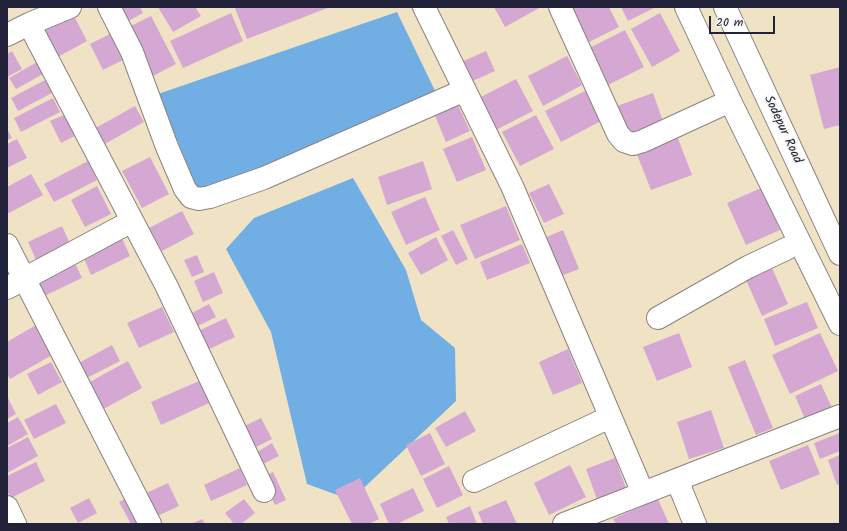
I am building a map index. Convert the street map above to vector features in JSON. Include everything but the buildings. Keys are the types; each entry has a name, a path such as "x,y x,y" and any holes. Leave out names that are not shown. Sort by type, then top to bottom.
{"street":[{"path":"109,7 132,52 167,147 185,189 192,197 199,199 210,197 264,178 465,90"},
{"path":"424,7 512,186 643,493"},
{"path":"560,7 618,134 624,141 633,144 643,141 730,102"},
{"path":"686,7 730,102 840,324"},
{"name":"Sodepur Road","path":"725,7 840,254"},
{"path":"7,35 66,8"},
{"path":"29,24 166,285 264,491"},
{"path":"15,283 132,221"},
{"path":"7,245 15,283 150,524"},
{"path":"658,318 748,267 788,248"},
{"path":"564,524 840,416"},
{"path":"474,481 610,417"},
{"path":"677,480 695,524"},
{"path":"7,508 16,524"}],"water":[{"path":"397,12 438,97 202,200 158,94"},
{"path":"353,178 406,270 421,320 455,348 456,401 351,500 307,484 271,332 226,249 254,218"}]}
